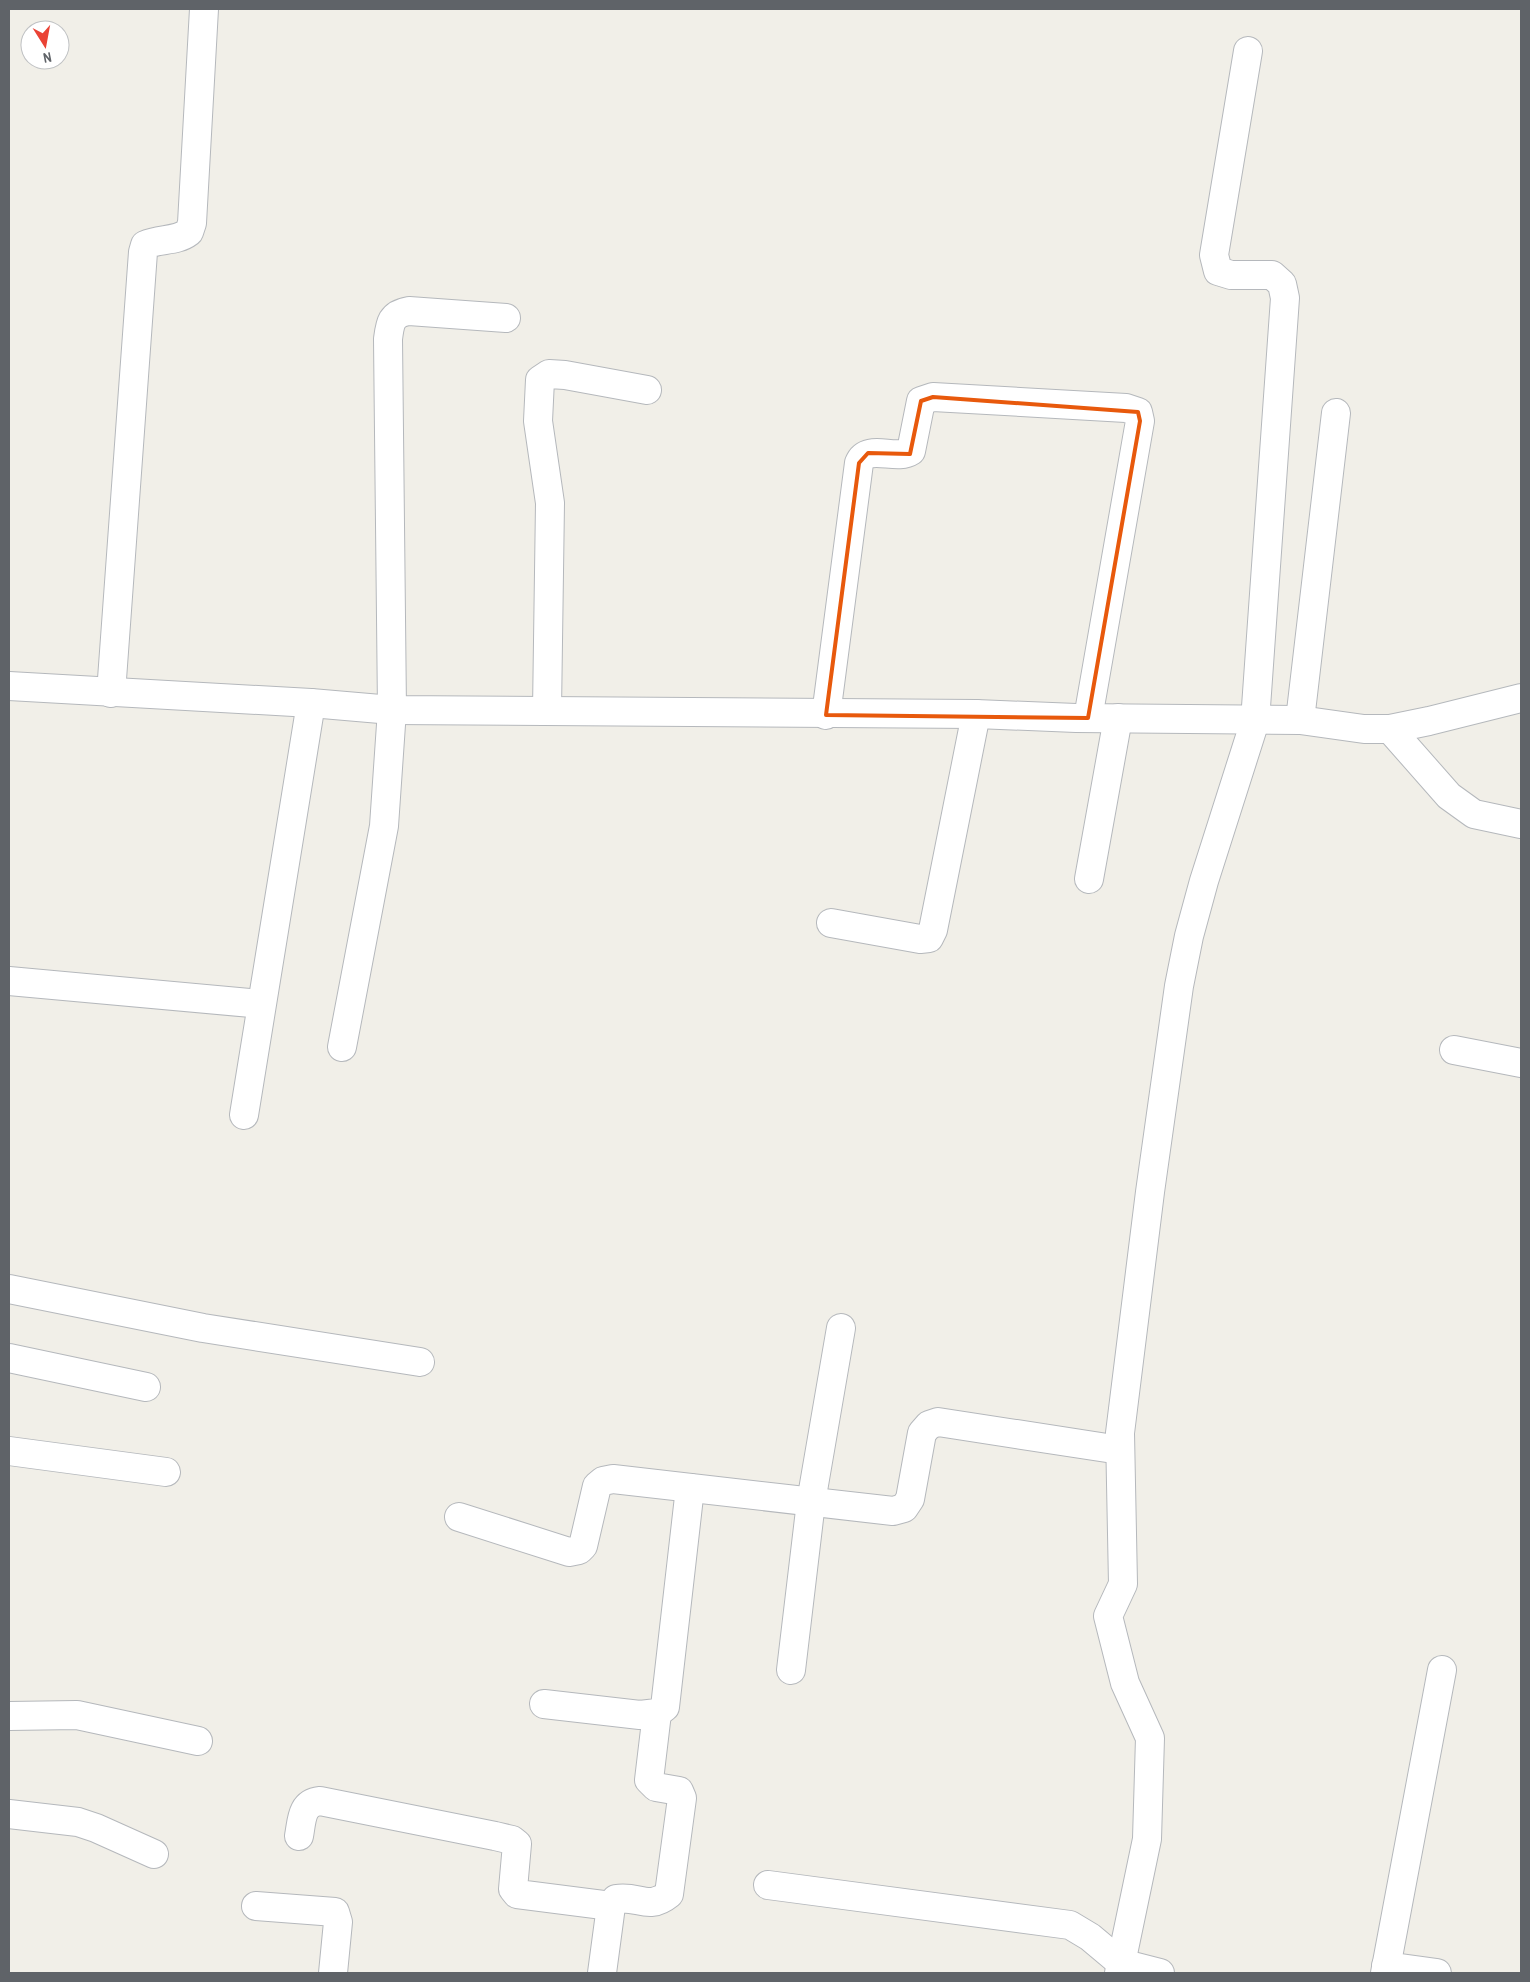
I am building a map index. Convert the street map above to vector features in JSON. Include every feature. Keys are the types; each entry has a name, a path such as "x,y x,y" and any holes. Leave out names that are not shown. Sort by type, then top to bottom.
{"street":[{"path":"111,693 143,252 145,245 154,241 181,238 190,232 204,9"},
{"path":"1120,1968 1147,1840 1150,1738 1125,1683 1108,1616 1123,1584 1120,1450 1150,1192 1179,986 1204,881 1255,721 1285,298 1282,284 1272,275 1231,275 1218,271 1214,255 1248,51"},
{"path":"342,1047 384,826 392,710 388,339 390,322 398,313 409,312 506,318"},
{"path":"547,711 550,504 538,422 540,380 549,374 647,390"},
{"path":"826,715 859,463 862,456 868,453 900,455 912,451 921,401 933,397 1126,408 1138,412 1140,421 1088,718"},
{"path":"1300,720 1336,413"},
{"path":"9,686 311,703 392,710 826,715 976,714 1088,718 1300,720 1364,729 1390,729 1521,698"},
{"path":"244,1115 311,703"},
{"path":"831,923 920,939 929,938 933,930 976,714"},
{"path":"1089,879 1118,718"},
{"path":"1390,729 1449,796 1474,814 1521,824"},
{"path":"9,982 261,1004"},
{"path":"1454,1050 1521,1063"},
{"path":"9,1289 203,1328 420,1362"},
{"path":"791,1670 811,1502 841,1328"},
{"path":"9,1358 146,1387"},
{"path":"460,1518 569,1552 579,1550 582,1546 597,1486 603,1482 613,1480 894,1510 904,1508 910,1499 922,1432 929,1425 938,1422 1120,1450"},
{"path":"9,1451 166,1472"},
{"path":"544,1704 640,1715 657,1713 665,1707 690,1488"},
{"path":"1437,1973 1385,1970 1442,1670"},
{"path":"602,1973 611,1906 616,1899 627,1897 649,1902 659,1902 669,1894 682,1798 679,1791 656,1787 649,1780 657,1713"},
{"path":"9,1716 77,1715 198,1741"},
{"path":"299,1836 304,1807 311,1802 320,1801 495,1836 512,1840 517,1844 513,1889 517,1894 611,1906"},
{"path":"9,1814 78,1822 154,1854"},
{"path":"768,1885 1070,1925 1090,1937 1120,1968 1160,1973"},
{"path":"256,1906 335,1912 338,1922 333,1973"}],"highlighted area":[{"path":"933,397 1138,412 1140,421 1088,718 826,715 859,463 868,453 910,454 921,401"}]}
